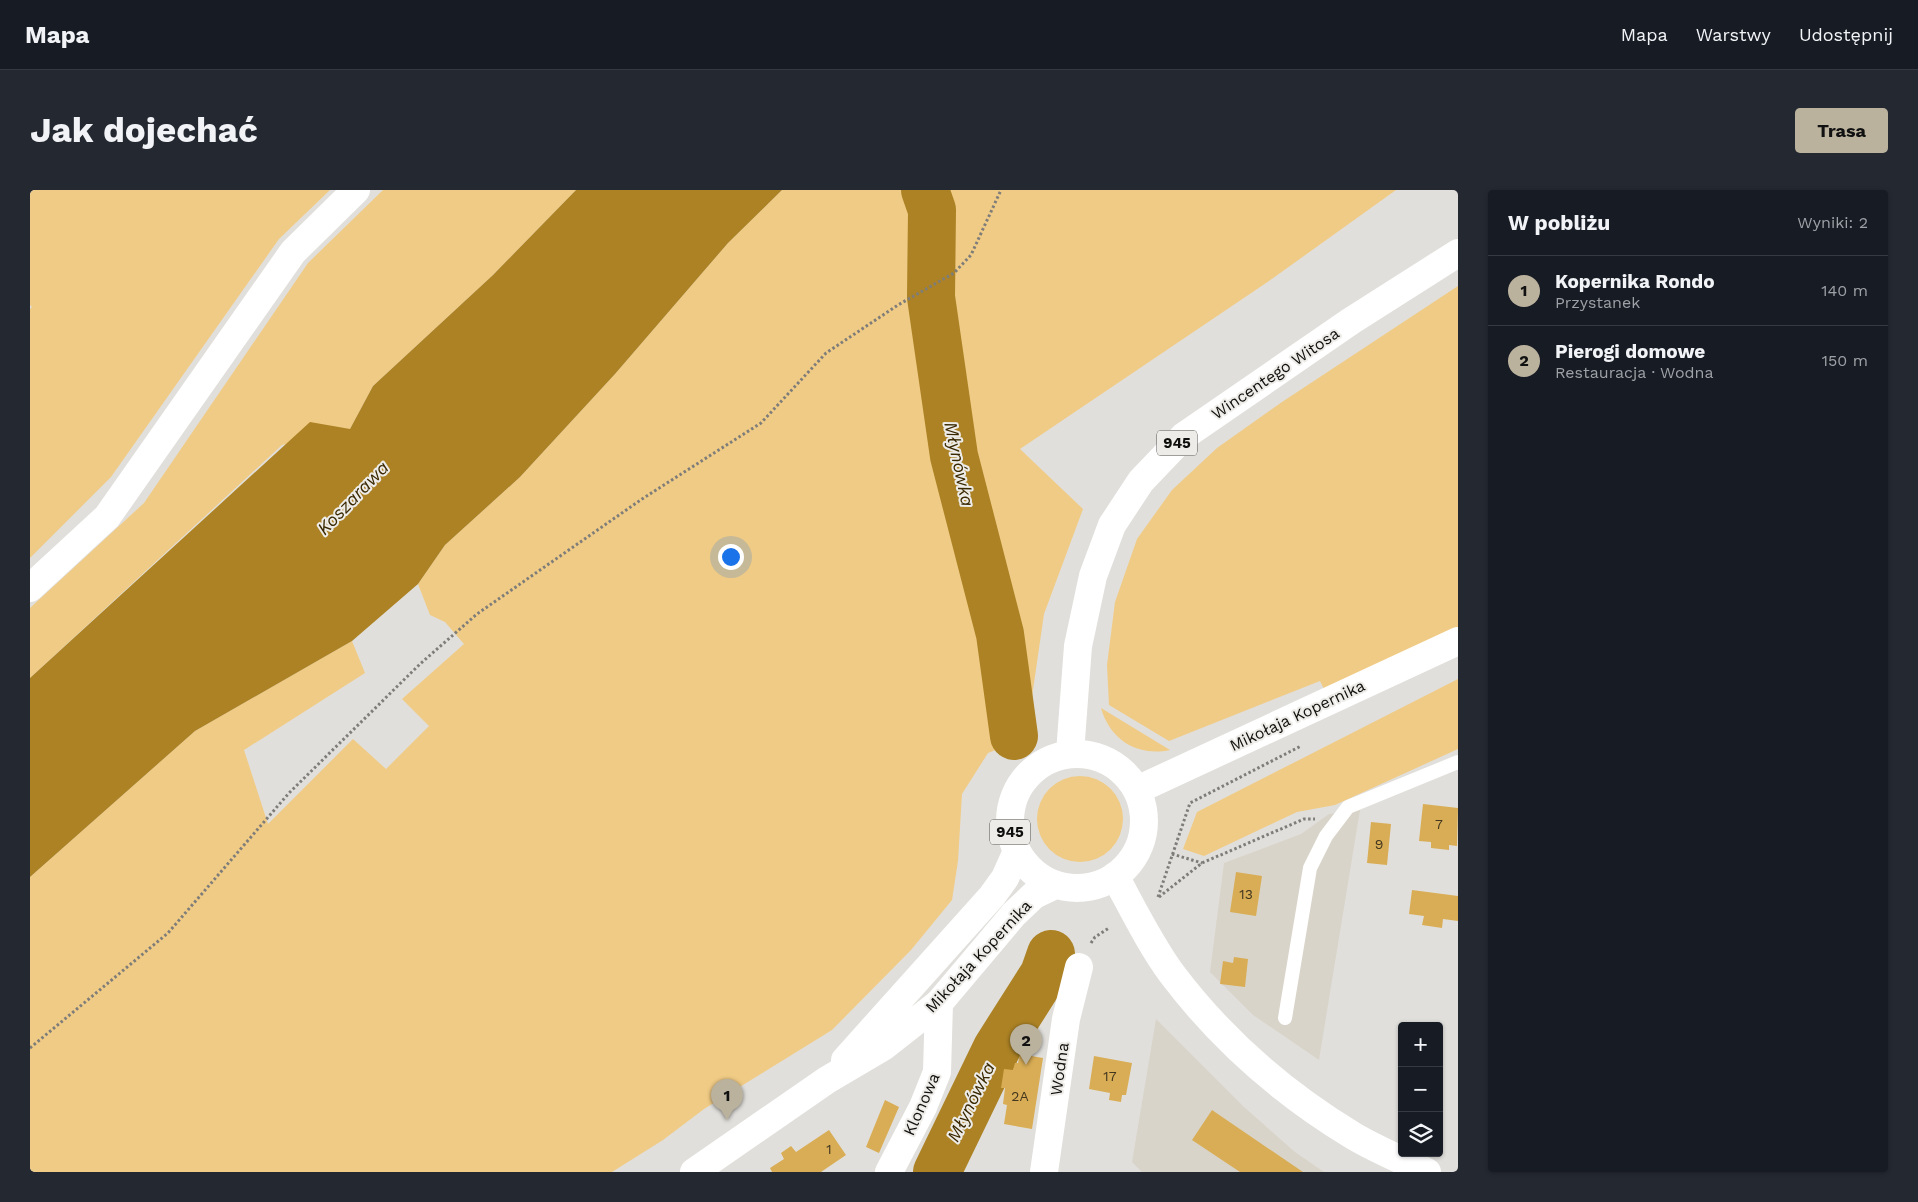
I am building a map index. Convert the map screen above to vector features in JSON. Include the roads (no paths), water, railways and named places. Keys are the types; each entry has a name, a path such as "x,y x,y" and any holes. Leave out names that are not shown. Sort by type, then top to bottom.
{"main road":[{"path":"30,588 107,517 293,252 356,190"},
{"name":"Wincentego Witosa","path":"1070,753 1078,646 1093,576 1112,525 1141,481 1184,436 1351,321 1458,253"},
{"name":"Mikołaja Kopernika","path":"1137,790 1458,641"},
{"name":"945","path":"1070,753 1090,754 1109,761 1125,774 1137,790 1143,809 1144,828 1139,847 1129,863 1115,876 1096,885 1076,888 1055,884 1040,877 1026,865 1016,851 1010,830 1010,808 1018,788 1031,771 1049,759 1070,753"},
{"name":"Mikołaja Kopernika","path":"827,1080 992,896 1005,878 1016,851"},
{"path":"1115,876 1153,946 1173,975 1220,1029 1260,1069 1298,1099 1353,1136 1426,1172"},
{"name":"Mikołaja Kopernika","path":"694,1172 827,1080 883,1047 939,1003 1014,914 1034,895 1055,884"},
{"name":"Wodna","path":"1044,1172 1066,1019 1079,967"},
{"name":"Klonowa","path":"889,1172 923,1107 937,1072 939,1003"}],"lane":[{"path":"1285,1018 1310,868 1326,836 1338,818 1348,807 1458,762"}],"water":[{"name":"Koszarawa","path":"576,190 782,190 728,243 615,374 520,477 445,545 418,584 352,641 195,731 30,877 30,678 310,422 350,429 373,386 493,275"}],"waterway":[{"name":"Młynówka","path":"925,190 932,210 931,297 954,456 1000,634 1014,736"},
{"name":"Młynówka","path":"937,1172 997,1048 1044,974 1051,954"}],"place":[{"name":"Pierogi domowe","path":"1026,1065"},
{"name":"Kopernika Rondo","path":"727,1120"}]}
